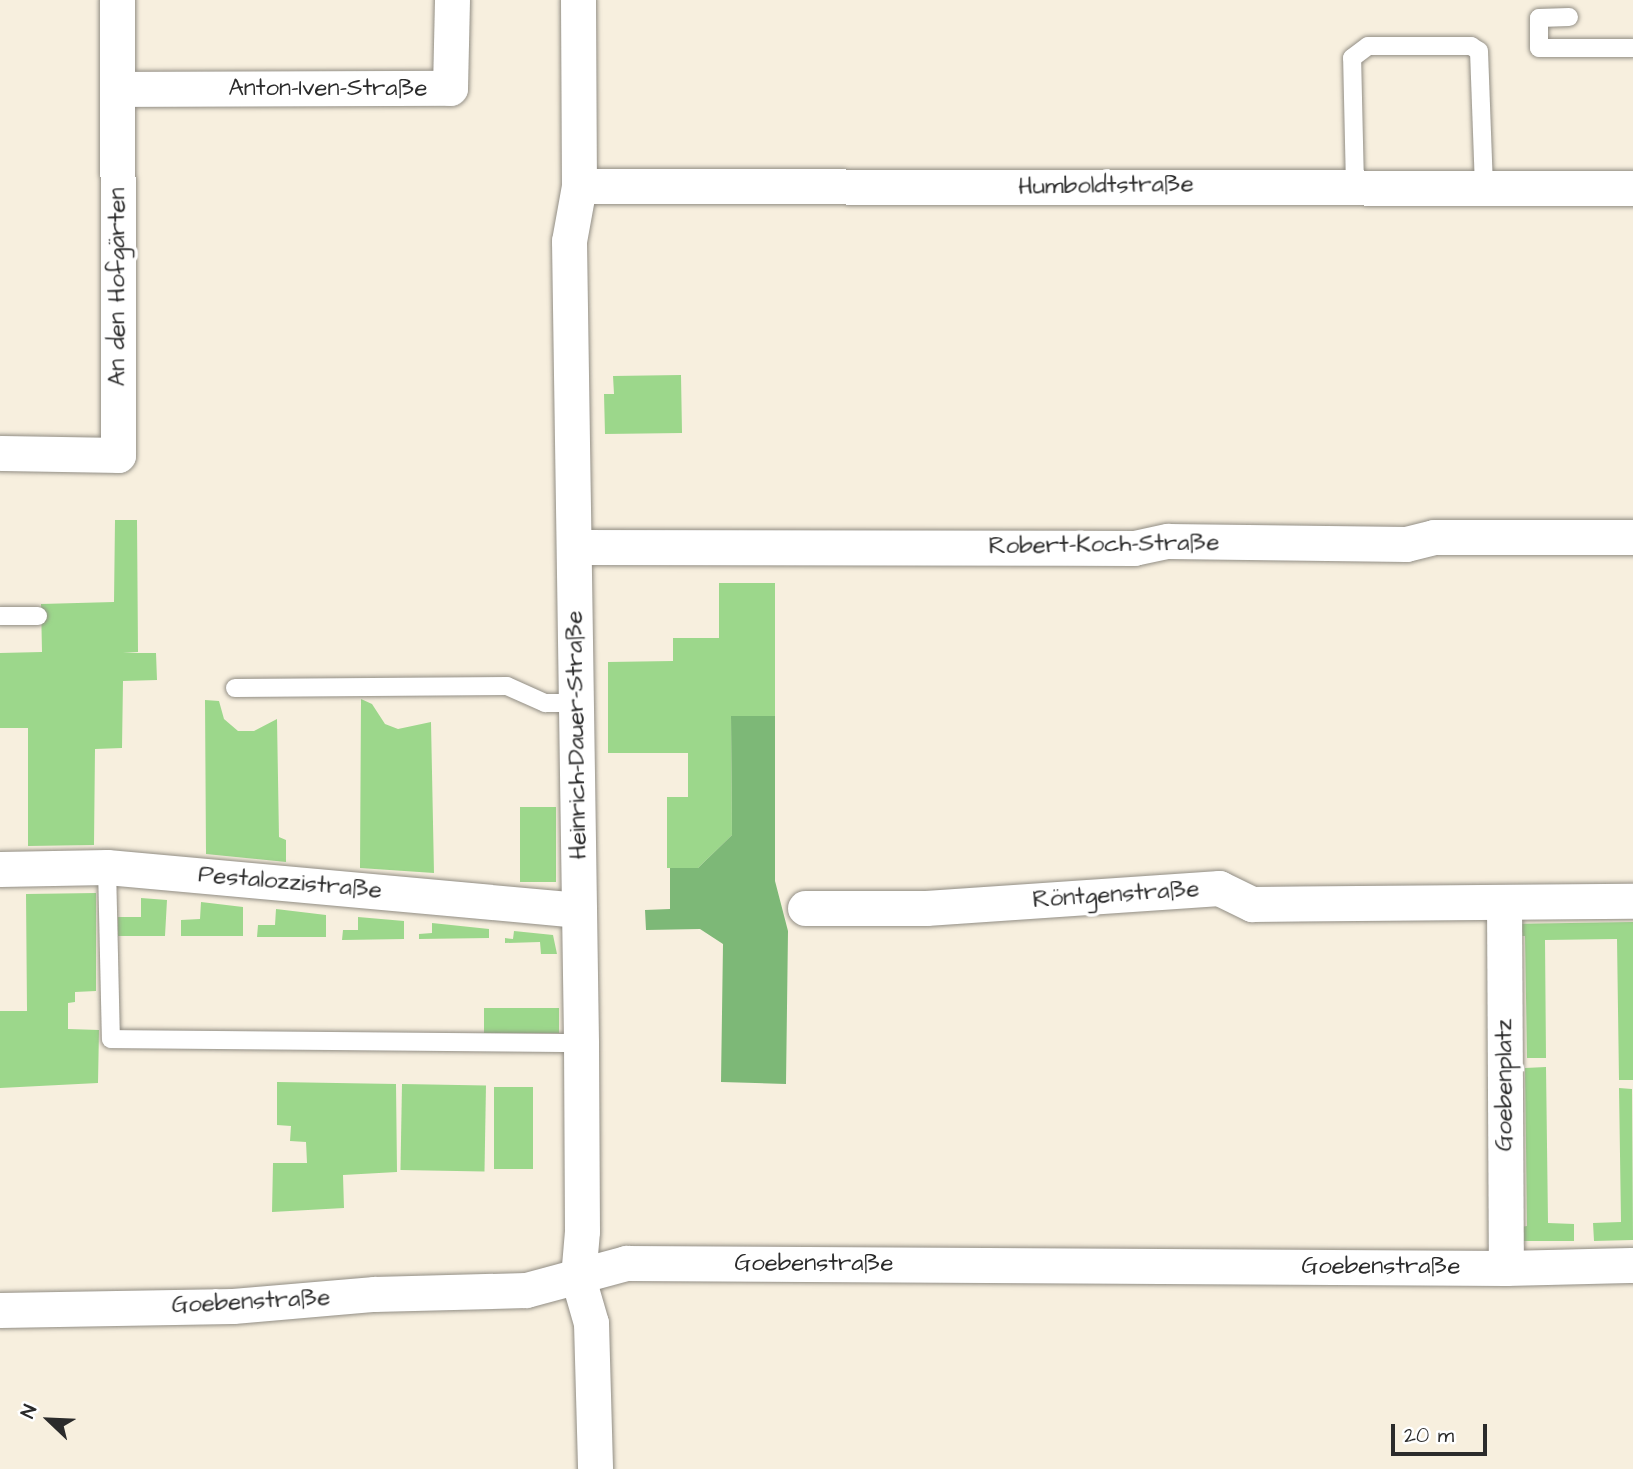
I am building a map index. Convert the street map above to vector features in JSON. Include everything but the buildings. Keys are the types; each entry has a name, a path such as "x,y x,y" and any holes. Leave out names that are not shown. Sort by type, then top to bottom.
{"street":[{"name":"An den Hofgärten","path":"0,453 118,455 117,0"},
{"name":"Anton-Iven-Straße","path":"118,89 450,89 452,0"},
{"name":"Heinrich-Dauer-Straße","path":"578,0 579,186 569,241 581,1042 582,1231 578,1278 592,1322 595,1469"},
{"name":"Humboldtstraße","path":"579,186 1633,188"},
{"name":"Robert-Koch-Straße","path":"573,547 1134,548 1168,541 1406,544 1434,537 1633,537"},
{"name":"Pestalozzistraße","path":"0,869 107,867 579,910"},
{"name":"Röntgenstraße","path":"805,908 926,908 1219,888 1252,904 1633,901"},
{"name":"Goebenplatz","path":"1504,902 1506,1268"},
{"name":"Goebenstraße","path":"0,1310 233,1306 374,1294 526,1290 626,1263 1506,1268 1633,1265"}],"lane":[{"path":"1569,18 1539,18 1539,48 1633,48"},
{"path":"1355,186 1352,58 1368,46 1471,47 1479,51 1484,187"},
{"path":"0,616 38,616"},
{"path":"235,688 508,686 545,703 577,703"},
{"path":"107,867 111,1039 581,1042"}],"green space":[{"path":"681,375 682,433 605,434 604,394 614,394 613,376"},
{"path":"115,520 137,520 138,652 123,653 156,653 157,680 123,681 122,748 95,749 94,845 28,846 28,728 0,728 0,653 42,652 41,604 114,602"},
{"path":"719,583 775,583 775,716 731,716 732,835 698,868 667,868 667,797 688,797 688,753 608,753 608,662 673,661 673,638 719,638"},
{"path":"361,699 372,704 385,724 398,729 431,722 434,873 360,868"},
{"path":"205,700 219,701 224,719 238,731 254,731 277,719 279,837 286,840 286,862 206,854"},
{"path":"731,716 775,716 775,881 788,931 786,1084 721,1082 723,944 700,929 646,930 645,910 670,909 670,868 698,868 732,835"},
{"path":"520,807 556,807 556,882 520,882"},
{"path":"96,893 96,991 75,992 75,1002 68,1003 68,1029 99,1030 98,1083 0,1088 0,1011 27,1011 26,894"},
{"path":"141,898 167,900 165,936 118,936 118,917 141,917"},
{"path":"201,902 243,907 243,936 181,936 181,920 200,919"},
{"path":"276,909 326,915 326,937 257,937 258,925 275,925"},
{"path":"358,917 404,921 404,939 342,940 343,930 358,930"},
{"path":"1633,922 1633,1080 1619,1080 1617,939 1545,940 1546,1058 1527,1058 1525,936 1512,936 1512,924"},
{"path":"432,923 489,929 489,938 419,939 419,934 432,933"},
{"path":"514,931 553,935 557,954 541,954 540,942 505,943 505,938 513,939"},
{"path":"484,1008 559,1008 559,1033 484,1033"},
{"path":"1546,1067 1548,1223 1574,1224 1574,1241 1519,1241 1519,1227 1527,1226 1525,1068"},
{"path":"277,1082 396,1084 397,1172 343,1175 344,1208 272,1212 273,1163 307,1163 306,1142 290,1141 291,1126 277,1125"},
{"path":"402,1084 486,1085 484,1171 400,1170"},
{"path":"494,1087 533,1087 533,1169 494,1169"},
{"path":"1619,1088 1632,1089 1633,1240 1594,1241 1593,1223 1621,1222"}]}
